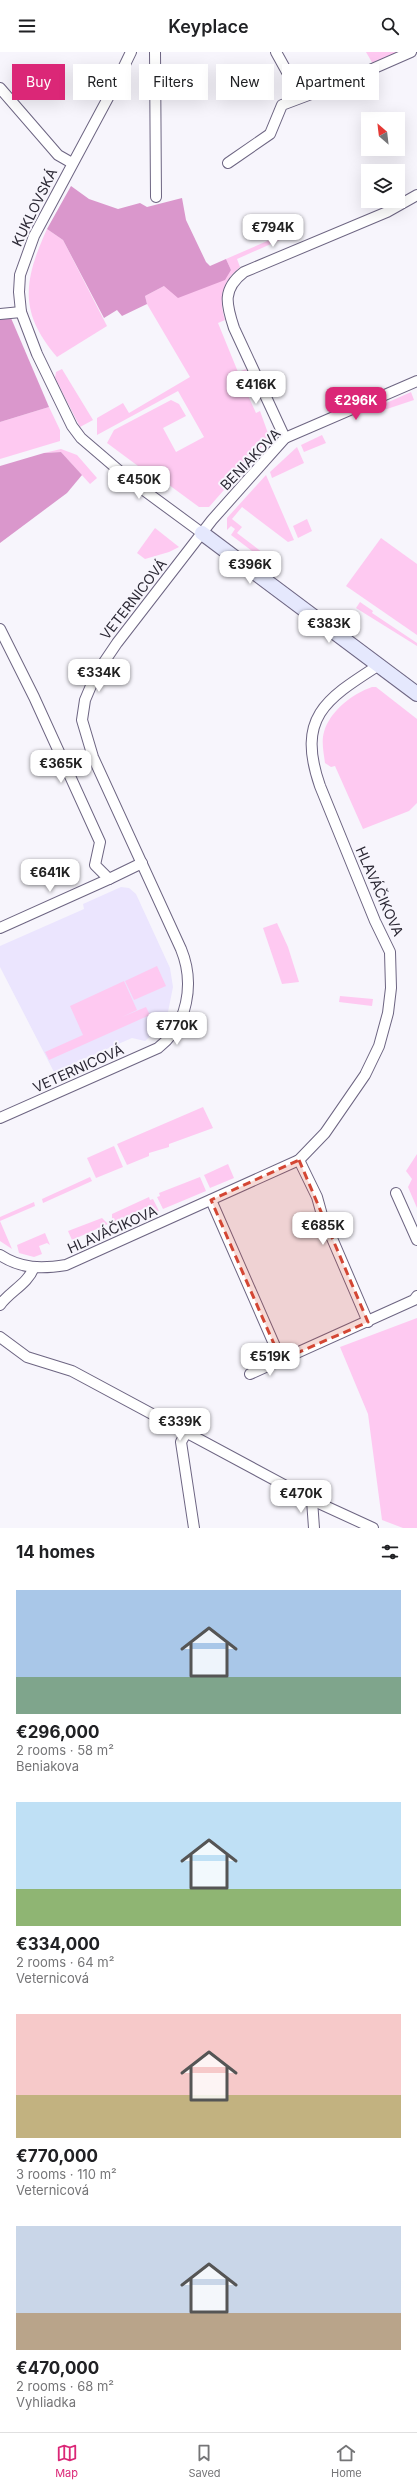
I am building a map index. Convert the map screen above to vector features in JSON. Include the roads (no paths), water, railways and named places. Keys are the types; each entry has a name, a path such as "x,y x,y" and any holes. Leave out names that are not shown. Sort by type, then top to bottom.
{"street":[{"name":"KUKLOVSKÁ","path":"131,52 116,84 72,163 34,236 24,259 19,292 21,312 37,354 72,426 81,438 130,480 202,533"},
{"path":"155,52 156,197"},
{"path":"276,52 283,64"},
{"path":"228,163 270,134 282,105 338,84 411,52"},
{"name":"KUKLOVSKÁ","path":"0,88 58,155 72,163"},
{"path":"286,438 248,360 229,311 229,290 234,280 244,272 387,212 417,195"},
{"path":"0,314 21,312"},
{"name":"BENIAKOVA","path":"202,533 286,438 417,381"},
{"path":"202,533 417,694"},
{"name":"VETERNICOVÁ","path":"0,1118 158,1048 174,1032 183,1012 188,995 187,967 181,949 93,757 85,734 83,708 96,674 109,654 202,533"},
{"path":"0,629 34,697 100,842 95,865 109,879"},
{"name":"HLAVÁČIKOVA","path":"0,1254 17,1264 34,1268 72,1263 299,1160 319,1141 359,1085 379,1046 388,1013 391,977 388,944 375,921 320,786 314,765 312,746 313,729 326,704 346,686 379,665"},
{"path":"0,928 109,879 144,868"},
{"path":"299,1160 317,1197 322,1215 368,1322"},
{"path":"396,1192 417,1240"},
{"path":"211,1200 281,1360"},
{"path":"0,1305 6,1297 31,1275 34,1268"},
{"path":"250,1374 368,1322 414,1300 417,1296"},
{"path":"0,1337 26,1357 72,1370 312,1500 373,1528"},
{"path":"186,1433 181,1442 194,1528"},
{"path":"312,1500 314,1528"}]}
